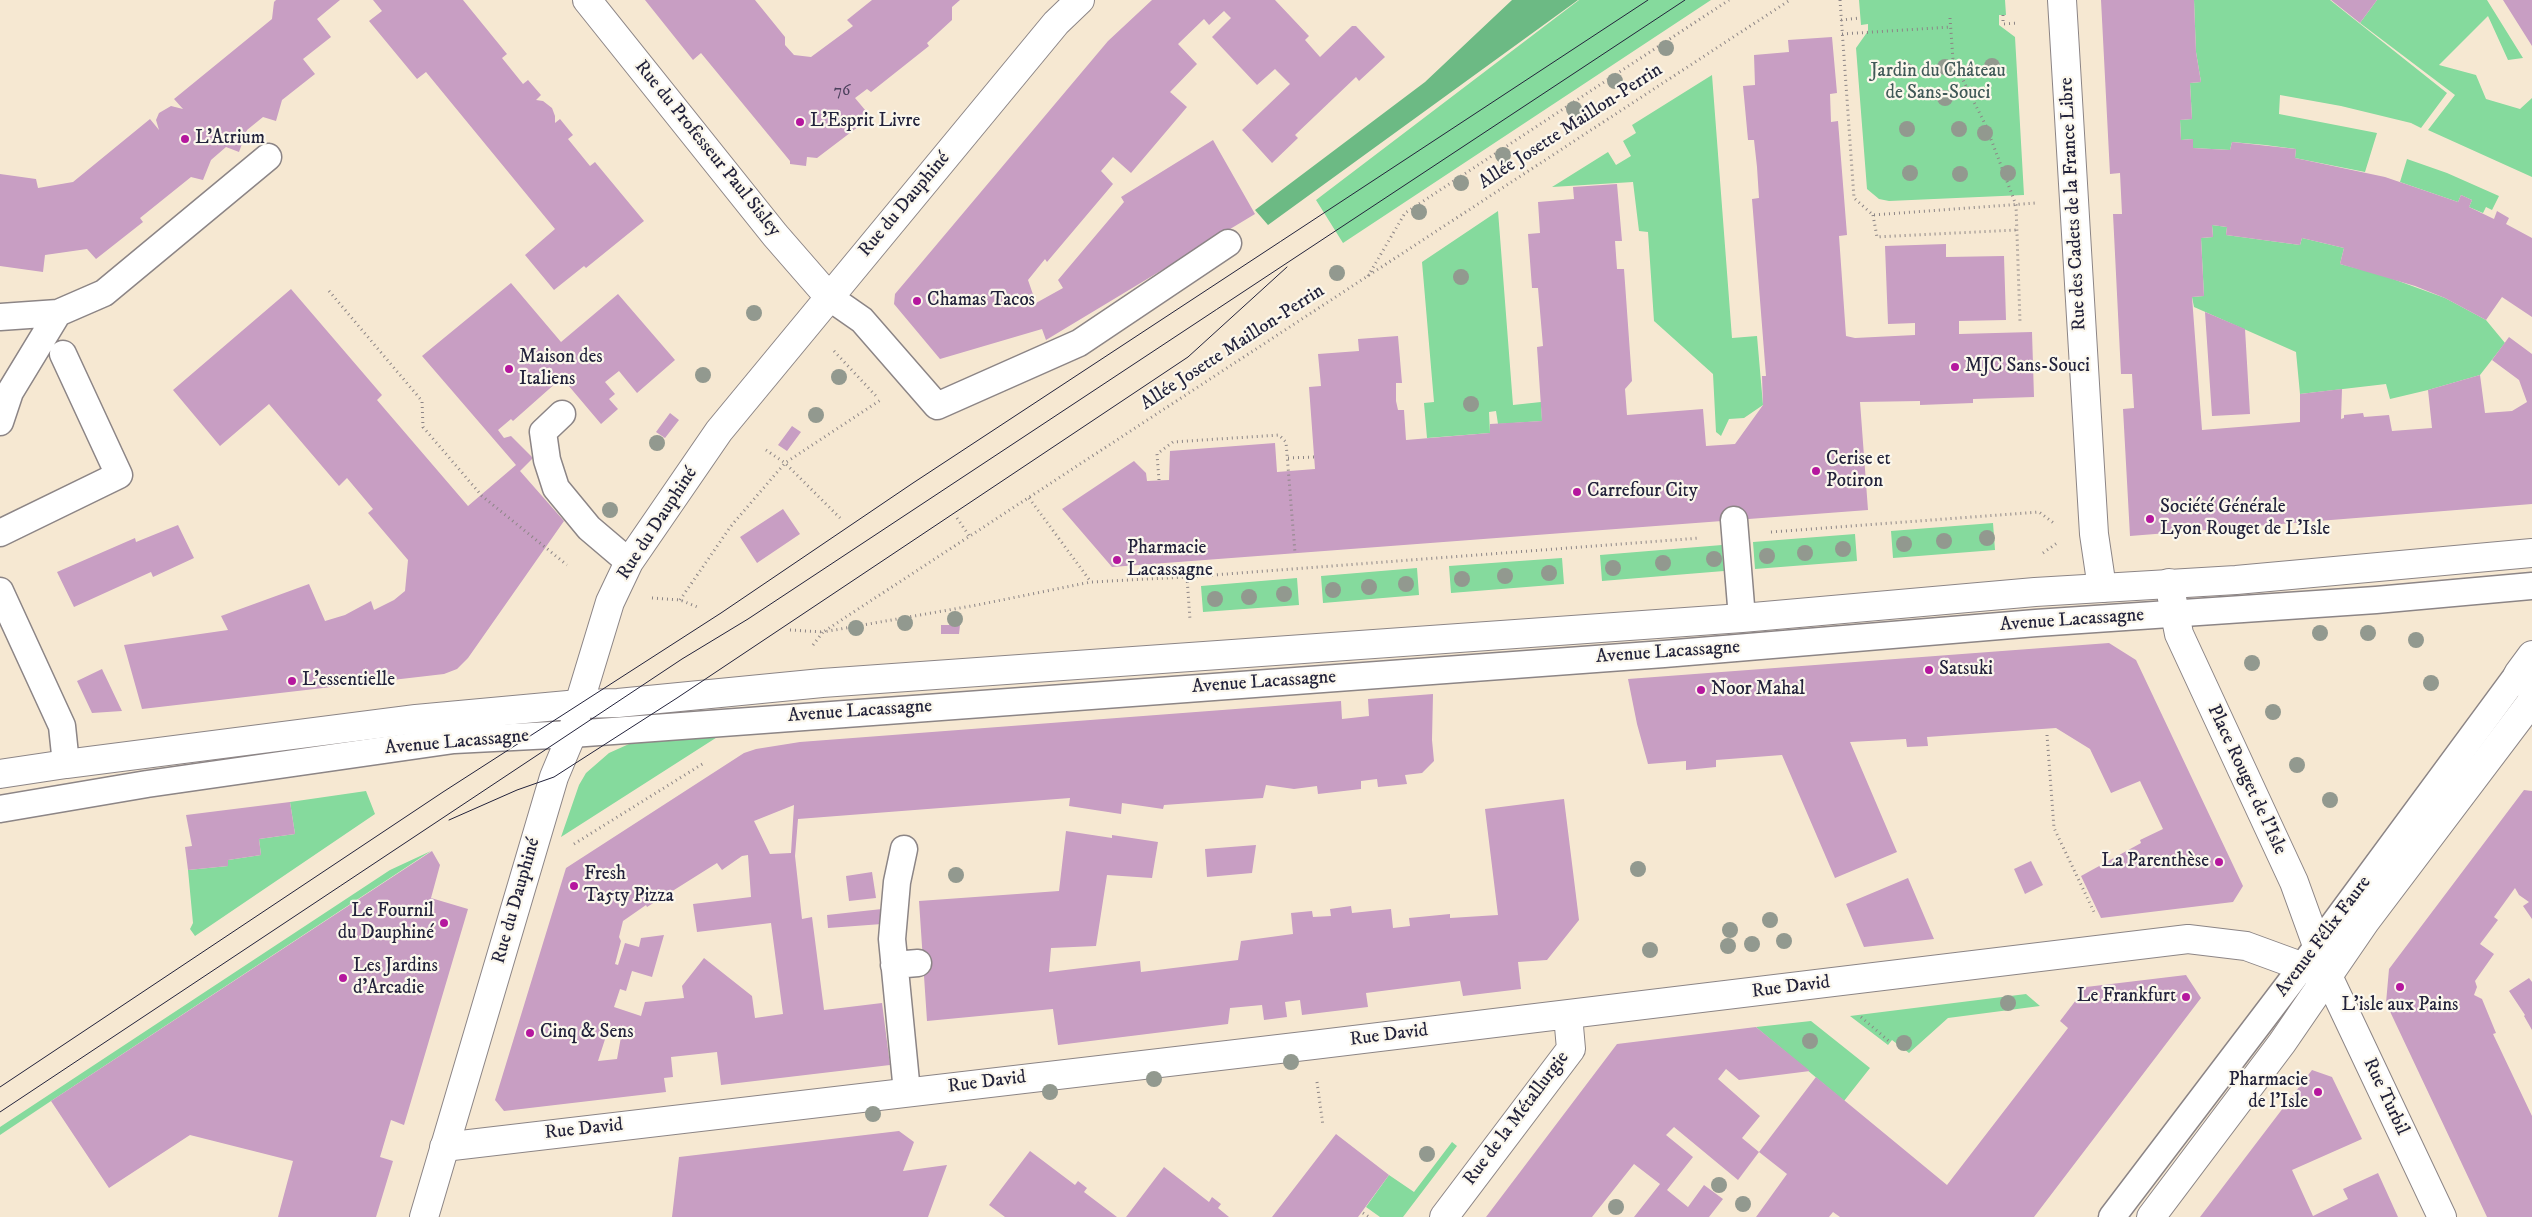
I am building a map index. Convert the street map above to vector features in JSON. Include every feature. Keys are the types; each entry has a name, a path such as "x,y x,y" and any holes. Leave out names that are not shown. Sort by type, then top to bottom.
{"street":[{"name":"Rue du Professeur Paul Sisley","path":"586,0 776,235 829,297"},
{"name":"Rue du Dauphiné","path":"424,1217 554,777 572,734 579,704 610,602 629,562 719,431 1056,23 1080,0"},
{"name":"Rue des Cadets de la France Libre","path":"2062,0 2094,534 2102,588"},
{"name":"Avenue Lacassagne","path":"0,774 407,720 579,704 618,703 851,681 1742,618 2102,588 2236,580 2532,553"},
{"name":"Place Rouget de l'Isle","path":"2169,583 2179,634 2294,882 2310,957 2328,976"},
{"name":"Avenue Félix Faure","path":"2150,1217 2282,1043 2365,922 2532,701"},
{"name":"Rue David","path":"444,1147 1568,1015 2188,939 2246,946 2310,957"},
{"name":"Rue Turbil","path":"2328,976 2442,1217"},
{"name":"Rue de la Métallurgie","path":"1444,1217 1571,1049 1568,1015"}],"lane":[{"path":"0,317 58,313 104,293 268,157"},
{"path":"829,297 862,320 937,406 1079,343 1228,243"},
{"path":"0,422 10,392 58,313"},
{"path":"0,533 119,475 63,354"},
{"path":"562,414 543,432 547,460 556,488 589,528 629,562"},
{"path":"1734,528 1742,618"},
{"name":"Avenue Lacassagne","path":"0,809 420,744 1654,655 2175,613 2376,600 2532,586"},
{"path":"0,591 62,726 66,764"},
{"name":"Avenue Félix Faure","path":"2112,1217 2527,673"},
{"path":"904,849 897,882 892,939 906,964 907,1092"}],"path":[{"name":"Allée Josette Maillon-Perrin","path":"1368,276 1405,213 1730,0"},
{"name":"Allée Josette Maillon-Perrin","path":"823,632 1790,0"},
{"path":"1840,0 1854,198 1873,215 1877,237 2017,230"},
{"path":"2004,15 2004,24 2019,23"},
{"path":"1841,20 1860,18"},
{"path":"1950,18 1954,60 1986,126 2016,205 2020,322"},
{"path":"1842,34 1951,27"},
{"path":"1873,215 2074,200"},
{"path":"329,291 422,401 423,427 482,496 567,565"},
{"path":"829,345 880,400"},
{"path":"680,600 730,526 785,463 913,378"},
{"path":"1159,480 1157,454 1173,442 1279,435 1286,442 1295,553"},
{"path":"766,450 785,463 840,518"},
{"path":"1288,458 1314,457"},
{"path":"1028,498 1091,582"},
{"path":"790,630 823,632 977,605 1091,582 1187,577 1734,528 2039,512 2057,525"},
{"path":"957,518 970,537"},
{"path":"1187,577 1190,621"},
{"path":"643,597 680,600 700,608"},
{"path":"810,650 823,632"},
{"path":"2047,735 2054,828 2096,917 2101,950"},
{"path":"567,849 709,760"},
{"path":"1859,1014 1874,1030 1890,1042"},
{"path":"1313,1045 1322,1126"},
{"path":"1364,1213 1369,1217"}],"green space":[{"path":"1512,0 1578,0 1268,225 1255,210 1425,82"},
{"path":"1579,0 1711,0 1343,243 1316,200"},
{"name":"Jardin du Château de Sans-Souci","path":"1859,0 2005,0 2006,15 1999,15 1999,25 2015,37 2024,195 1889,201 1879,199 1867,189 1856,48 1868,31 1868,24 1861,25"},
{"path":"2194,0 2330,0 2447,93 2421,128 2411,123 2341,106 2280,95 2279,114 2377,133 2365,172 2295,158 2296,149 2232,142 2230,150 2193,148 2193,139 2181,140 2180,120 2192,119 2190,83 2201,82 2196,52"},
{"path":"2377,0 2487,0 2523,58 2508,60 2488,16 2439,65 2476,75 2486,99 2520,109 2532,98 2532,177 2428,130 2455,95 2360,23"},
{"path":"1712,75 1732,338 1757,336 1763,405 1744,418 1729,419 1721,436 1716,432 1713,374 1654,321 1648,232 1639,231 1633,182 1552,187 1608,152 1616,165 1631,156 1623,141 1636,133 1632,125"},
{"path":"2407,159 2447,173 2499,196 2492,210 2486,207 2483,213 2469,207 2472,200 2461,195 2458,202 2400,182"},
{"path":"1498,211 1513,405 1541,402 1542,421 1498,424 1496,411 1489,412 1490,433 1427,438 1424,403 1434,402 1422,262"},
{"path":"2212,225 2227,227 2226,235 2300,245 2302,238 2344,248 2340,264 2382,275 2445,298 2486,320 2505,343 2480,375 2428,390 2390,399 2386,384 2300,394 2296,352 2194,307 2192,297 2204,296 2201,238 2213,237"},
{"path":"1993,523 1995,550 1893,558 1891,531"},
{"path":"1855,534 1857,561 1755,569 1753,542"},
{"path":"1722,545 1724,571 1602,581 1600,555"},
{"path":"1562,558 1564,584 1451,593 1449,566"},
{"path":"1417,568 1419,595 1323,603 1321,576"},
{"path":"1297,578 1299,605 1203,612 1201,586"},
{"path":"722,734 561,837 579,785 586,773 609,753 629,744"},
{"path":"366,791 375,814 195,936 190,929 193,923 188,870 228,866 228,860 261,855 259,839 295,834 290,802"},
{"path":"431,851 0,1135 0,1127 390,870"},
{"path":"2026,994 2040,1006 1948,1018 1909,1053 1892,1040 1888,1045 1850,1016"},
{"path":"1811,1021 1870,1068 1844,1101 1756,1027"},
{"path":"1452,1142 1457,1146 1403,1217 1380,1217 1366,1207 1389,1175 1414,1192"}],"building":[{"name":"L'Atrium","path":"276,0 340,0 317,19 331,37 303,59 315,74 282,100 276,121 263,117 247,130 239,152 226,147 211,160 203,180 191,177 140,218 143,222 96,259 87,249 45,255 43,272 0,266 0,174 36,179 38,188 73,182 150,119 159,130 156,120 159,113 171,106 183,109 174,99 272,19 274,2"},
{"path":"373,0 463,0 507,54 502,58 523,84 528,80 541,95 536,100 543,101 552,108 555,123 560,119 573,135 568,139 590,166 595,162 644,221 586,268 584,266 554,290 525,255 555,229 426,72 417,79 369,21 382,11"},
{"path":"645,0 755,0 785,37 785,45 794,55 811,57 853,26 847,20 872,0 960,0 952,7 952,20 927,43 929,46 871,92 867,89 855,98 871,117 817,158 807,157 806,166 790,164 790,161 701,53 693,60"},
{"path":"1152,0 1275,0 1309,36 1305,40 1320,57 1352,26 1356,26 1385,57 1359,81 1356,77 1295,135 1298,138 1272,163 1242,130 1290,84 1275,69 1257,85 1212,37 1231,18 1224,11 1209,25 1204,19 1178,44 1197,64 1170,92 1187,107 1131,173 1113,157 1101,171 1113,184 1047,262 1045,259 1028,280 1036,303 1063,288 1058,280 1124,202 1121,197 1213,140 1255,214 1046,340 1042,329 940,359 894,304 895,294 1108,41"},
{"path":"2101,0 2194,0 2196,52 2201,82 2190,83 2192,119 2180,120 2181,140 2193,139 2193,148 2230,150 2232,142 2296,149 2295,158 2385,177 2458,202 2461,195 2472,200 2469,207 2494,219 2497,211 2509,218 2506,224 2532,238 2532,317 2502,297 2486,320 2445,298 2415,286 2340,264 2344,248 2302,238 2300,245 2226,235 2227,227 2212,225 2213,237 2201,238 2204,296 2192,297 2202,430 2300,422 2300,394 2342,389 2341,419 2344,418 2344,415 2363,413 2364,417 2389,415 2392,431 2432,428 2428,390 2480,375 2485,413 2512,411 2527,402 2519,380 2492,360 2509,337 2532,354 2532,504 2130,536 2123,409 2134,408 2132,374 2121,374 2113,214 2122,214 2120,173 2110,174"},
{"path":"2331,0 2377,0 2360,23"},
{"path":"2503,0 2532,0 2532,46"},
{"path":"1832,37 1837,93 1830,94 1831,122 1838,121 1847,235 1839,236 1846,336 1855,338 1915,335 1915,323 1888,324 1885,246 1946,244 1946,257 2004,256 2006,320 1959,321 1959,334 2032,332 2034,397 1973,399 1973,403 1920,405 1920,401 1860,402 1868,510 1112,567 1062,509 1134,461 1146,473 1147,481 1169,480 1170,451 1275,443 1277,472 1315,469 1309,387 1321,386 1318,354 1359,351 1358,339 1398,336 1402,383 1396,383 1396,401 1398,410 1404,410 1406,440 1490,433 1490,424 1542,421 1537,347 1543,346 1538,288 1532,288 1528,234 1540,233 1538,202 1574,199 1573,187 1617,184 1622,241 1615,241 1617,269 1624,269 1632,381 1625,389 1627,415 1703,409 1706,446 1735,444 1763,405 1762,376 1766,376 1752,199 1759,198 1757,167 1754,140 1748,140 1743,86 1755,85 1754,55 1789,52 1788,40"},
{"path":"511,283 561,342 618,294 675,360 637,393 619,371 605,382 615,394 609,399 618,409 601,424 568,385 557,382 513,421 511,419 498,430 504,438 511,436 533,458 520,471 564,521 468,658 457,669 444,674 142,709 124,645 228,630 221,616 309,584 325,621 345,615 371,601 374,610 394,600 405,591 408,560 368,513 373,509 347,478 339,486 269,404 220,446 173,390 291,289 382,395 377,400 468,506 516,465 422,356"},
{"path":"2205,312 2245,329 2250,414 2212,416"},
{"path":"670,413 679,420 665,438 656,432"},
{"path":"792,426 801,432 787,451 778,445"},
{"path":"783,509 800,534 757,563 740,537"},
{"path":"178,525 194,558 153,577 151,572 74,607 57,572 135,538 136,542"},
{"path":"941,625 960,625 959,634 941,634"},
{"path":"2109,643 2136,660 2243,886 2233,902 2101,918 2081,876 2141,843 2140,840 2163,829 2140,781 2111,793 2090,749 2056,728 1927,737 1928,746 1907,747 1906,739 1850,742 1897,852 1835,878 1782,755 1716,760 1716,767 1686,770 1686,761 1648,764 1637,724 1628,679"},
{"path":"102,669 122,711 92,713 77,681"},
{"path":"1433,694 1432,740 1434,761 1422,773 1405,775 1407,784 1378,787 1377,779 1361,781 1361,789 1318,794 1317,786 1294,789 1266,785 1263,798 1164,805 1163,809 1122,803 1121,814 1069,806 1070,798 798,819 795,856 802,919 812,917 824,1010 882,1003 890,1065 721,1085 717,1052 671,1057 673,1077 664,1078 666,1092 504,1111 495,1100 566,868 744,753 756,749 800,742 1341,701 1342,719 1369,716 1368,699","holes":["794,805 791,853 770,854 754,821","748,855 751,897 693,904 697,932 771,923 783,1014 755,1018 752,996 704,958 682,986 684,998 645,1002 641,1016 614,1007 620,989 626,991 632,971 652,977 664,935 641,938 639,947 625,943 618,965 615,964 621,941 619,937 623,921 646,905 647,907 717,863 722,870 742,856","607,1033 621,1037 617,1059 598,1061"]},
{"path":"2524,790 2532,791 2532,919 2523,906 2529,902 2519,895 2515,888 2494,917 2498,920 2480,944 2494,954 2475,981 2477,987 2474,995 2482,999 2496,1033 2493,1034 2532,1116 2532,1217 2487,1217 2386,1003 2389,969"},
{"path":"1564,799 1579,920 1547,960 1518,962 1521,989 1463,996 1460,981 1366,993 1368,1007 1302,1015 1300,1000 1285,1002 1287,1017 1264,1020 1262,1005 1230,1008 1228,1024 1058,1045 1053,1009 927,1021 919,901 1059,891 1066,831 1158,842 1152,878 1107,875 1096,946 1051,948 1049,972 1140,961 1141,972 1238,960 1241,941 1293,934 1291,913 1312,911 1313,917 1331,916 1330,909 1351,906 1352,913 1391,909 1393,928 1410,926 1409,918 1450,914 1450,918 1498,915 1485,809"},
{"path":"290,802 295,834 259,839 261,855 228,860 228,866 188,870 185,847 192,846 186,815"},
{"path":"1256,845 1252,873 1207,877 1205,849"},
{"name":"Les Jardins d'Arcadie","path":"432,851 440,865 431,898 468,909 404,1125 391,1120 380,1157 393,1161 376,1217 278,1217 293,1161 190,1135 109,1188 51,1101"},
{"path":"2031,861 2043,885 2025,894 2014,869"},
{"path":"872,872 876,898 849,901 846,876"},
{"path":"1908,878 1934,939 1864,947 1846,904"},
{"path":"882,909 882,924 828,928 827,915"},
{"path":"2186,975 2201,998 2034,1217 1840,1217 1833,1212 1829,1217 1756,1217 1787,1174 1759,1152 1816,1077 1947,1185 2068,1028 2060,1021 2086,987"},
{"path":"2529,978 2532,982 2532,1030 2525,1015 2509,991"},
{"path":"1756,1027 1810,1071 1739,1080 1726,1069 1718,1079 1760,1116 1742,1138 1759,1152 1738,1180 1674,1127 1666,1135 1693,1157 1667,1190 1688,1207 1704,1185 1723,1199 1709,1217 1634,1217 1660,1184 1634,1164 1592,1217 1486,1217 1617,1044"},
{"path":"2312,1070 2332,1077 2362,1139 2292,1170 2313,1216 2348,1199 2343,1189 2378,1173 2398,1217 2200,1217"},
{"path":"899,1131 914,1142 903,1171 947,1165 928,1217 672,1217 679,1157"},
{"path":"1336,1134 1389,1175 1358,1217 1272,1217"},
{"path":"1030,1151 1075,1185 1078,1181 1087,1188 1084,1192 1117,1217 1005,1217 989,1205"},
{"path":"1164,1167 1209,1202 1212,1197 1221,1204 1218,1208 1229,1217 1126,1217"}],"tram line":[{"path":"0,1087 443,792 721,613 913,483 1648,0"},
{"path":"0,1112 682,659 748,619 1685,0"},
{"path":"449,820 517,790 554,777 677,698 1188,357 1287,267"}],"place":[{"name":"L'Esprit Livre","path":"800,122"},
{"name":"L'Atrium","path":"185,139"},
{"name":"Chamas Tacos","path":"917,301"},
{"name":"MJC Sans-Souci","path":"1955,367"},
{"name":"Maison des Italiens","path":"509,369"},
{"name":"Cerise et Potiron","path":"1816,471"},
{"name":"Carrefour City","path":"1577,492"},
{"name":"Société Générale Lyon Rouget de L'Isle","path":"2150,519"},
{"name":"Pharmacie Lacassagne","path":"1117,560"},
{"name":"Satsuki","path":"1929,670"},
{"name":"L'essentielle","path":"292,681"},
{"name":"Noor Mahal","path":"1701,690"},
{"name":"La Parenthèse","path":"2219,862"},
{"name":"Fresh Ta5ty Pizza","path":"574,886"},
{"name":"Le Fournil du Dauphiné","path":"444,923"},
{"name":"Les Jardins d'Arcadie","path":"343,978"},
{"name":"L'isle aux Pains","path":"2400,987"},
{"name":"Le Frankfurt","path":"2186,997"},
{"name":"Cinq & Sens","path":"530,1033"},
{"name":"Pharmacie de l'Isle","path":"2318,1092"}]}
